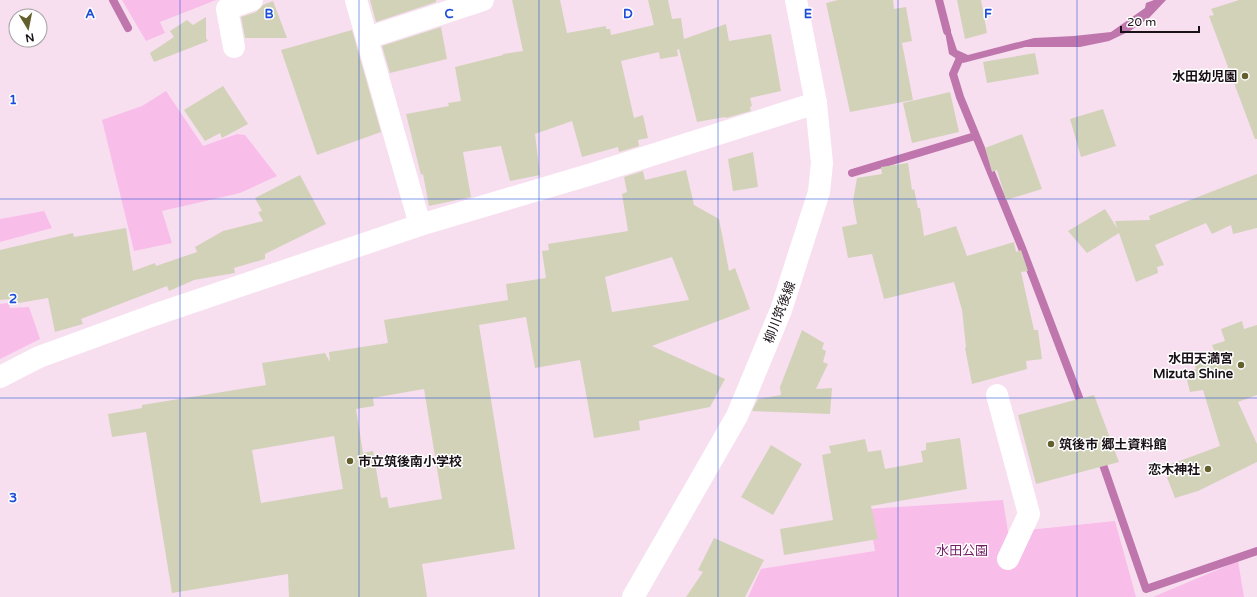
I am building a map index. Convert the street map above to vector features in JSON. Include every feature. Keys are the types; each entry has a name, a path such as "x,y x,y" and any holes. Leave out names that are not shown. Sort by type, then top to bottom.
{"street":[{"path":"234,47 227,9 252,0"},
{"path":"356,0 420,225"},
{"path":"367,38 483,0"},
{"name":"柳川筑後線","path":"633,597 737,416 782,310 819,192 822,163 816,103 796,0"},
{"path":"0,377 39,357 154,315 420,225 595,173 816,103"},
{"path":"997,395 1029,514 1008,559"}],"green space":[{"path":"122,0 216,0 160,22 165,33 146,41"},
{"path":"166,91 203,146 237,134 245,135 277,176 240,193 162,211 172,243 134,251 102,120 142,106"},
{"path":"44,211 52,228 0,242 0,219"},
{"path":"8,303 10,308 29,307 40,339 0,359 0,304"},
{"name":"水田公園","path":"1003,500 1008,532 1115,521 1136,597 748,597 761,569 875,551 868,509"},
{"path":"1238,561 1244,597 1153,597"}],"shaded area":[{"path":"1154,0 1166,0 1149,18 1130,31 1109,41 1080,47 1025,47 963,63 949,54 943,21 947,20 957,50 968,55 1034,38 1111,32 1145,8 1146,3"}],"building":[{"path":"370,0 436,0 436,2 376,22"},
{"path":"512,0 560,0 567,33 606,26 606,29 610,29 611,35 654,25 648,0 668,0 672,19 681,18 684,39 726,24 729,41 771,34 781,91 750,98 752,106 750,107 751,111 726,118 697,122 679,49 677,50 678,56 660,59 659,52 621,61 634,118 643,115 648,138 638,140 639,146 619,152 618,147 582,157 572,121 535,134 540,175 510,181 501,146 463,152 471,197 429,206 423,174 421,175 406,114 449,106 448,103 461,101 455,67 503,54 523,51"},
{"path":"838,0 893,0 894,9 906,7 912,41 902,43 913,100 850,112 826,3"},
{"path":"957,0 981,0 987,33 965,39"},
{"path":"1239,0 1257,0 1257,139 1255,139 1209,16 1214,15 1211,9"},
{"path":"273,1 287,38 245,38 241,17 256,12 263,5"},
{"path":"206,17 206,38 208,41 154,62 150,53 174,37 170,31 187,20 193,25"},
{"path":"441,27 447,59 390,73 382,46"},
{"path":"352,30 381,132 317,155 281,50"},
{"path":"1035,53 1039,74 987,83 983,62"},
{"path":"223,86 248,124 222,138 220,133 205,141 184,110"},
{"path":"950,92 959,132 912,143 903,103"},
{"path":"1103,109 1116,146 1081,157 1070,119"},
{"path":"1022,134 1042,189 1006,200 997,170 992,172 985,148"},
{"path":"753,152 758,187 733,191 728,159"},
{"path":"908,163 912,190 914,189 918,208 920,208 924,236 956,226 967,256 1014,242 1016,252 1021,250 1028,271 1021,272 1034,330 1038,330 1042,359 1026,361 1027,369 972,384 965,348 962,310 954,282 884,299 872,254 848,258 842,227 857,224 853,201 857,178 882,174 881,167"},
{"path":"686,170 694,205 719,219 729,271 735,268 750,309 652,346 725,379 710,407 639,421 640,430 594,438 580,360 535,368 526,317 479,325 515,549 422,564 427,597 289,597 288,574 172,593 146,432 112,437 108,414 142,408 142,405 266,385 262,363 325,353 330,362 329,352 388,343 384,320 508,300 506,284 546,278 542,251 549,250 548,244 628,231 622,194 627,192 624,177 643,171 645,180","holes":["672,257 689,300 612,312 605,277","424,389 442,499 389,508 387,497 381,498 373,451 363,453 356,409 374,406 373,398","334,436 343,489 261,503 252,450"]},
{"path":"1257,174 1257,228 1233,234 1231,225 1212,234 1206,223 1155,245 1164,265 1157,267 1158,273 1136,282 1119,233 1087,253 1068,231 1105,209 1117,228 1115,221 1150,220 1149,216"},
{"path":"300,175 326,224 265,254 265,259 234,268 235,273 194,280 169,291 167,286 81,319 83,324 55,332 48,298 13,304 12,299 0,300 0,250 73,233 74,237 126,228 133,271 155,263 156,266 197,252 195,247 223,231 263,221 258,212 262,211 255,198"},
{"path":"1242,321 1244,329 1257,325 1257,395 1238,402 1257,444 1257,462 1198,491 1175,498 1163,467 1220,446 1203,390 1190,392 1185,372 1196,369 1192,357 1214,350 1212,345 1225,341 1221,329"},
{"path":"802,330 824,343 822,349 826,351 823,362 828,364 816,389 832,388 830,414 752,411 758,399 781,395 780,387"},
{"path":"1094,395 1119,462 1036,484 1018,415"},
{"path":"960,438 967,489 871,506 878,539 784,555 780,529 833,520 822,455 831,453 829,446 865,439 868,452 881,450 885,469 923,462 921,451 926,450 926,443"},
{"path":"771,445 802,464 773,515 741,497"},
{"path":"714,538 764,560 745,597 686,597 703,572 698,570"}],"waterway":[{"path":"113,0 128,28"},
{"path":"939,0 947,31"},
{"path":"960,58 953,74 960,97 1022,248 1083,408"},
{"path":"852,173 975,136"},
{"path":"1100,456 1146,589 1257,551"}],"place":[{"name":"水田幼児園","path":"1245,76"},
{"name":"水田天満宮 Mizuta Shine","path":"1241,365"},
{"name":"筑後市 郷土資料館","path":"1051,444"},
{"name":"市立筑後南小学校","path":"350,461"},
{"name":"恋木神社","path":"1208,469"}]}
